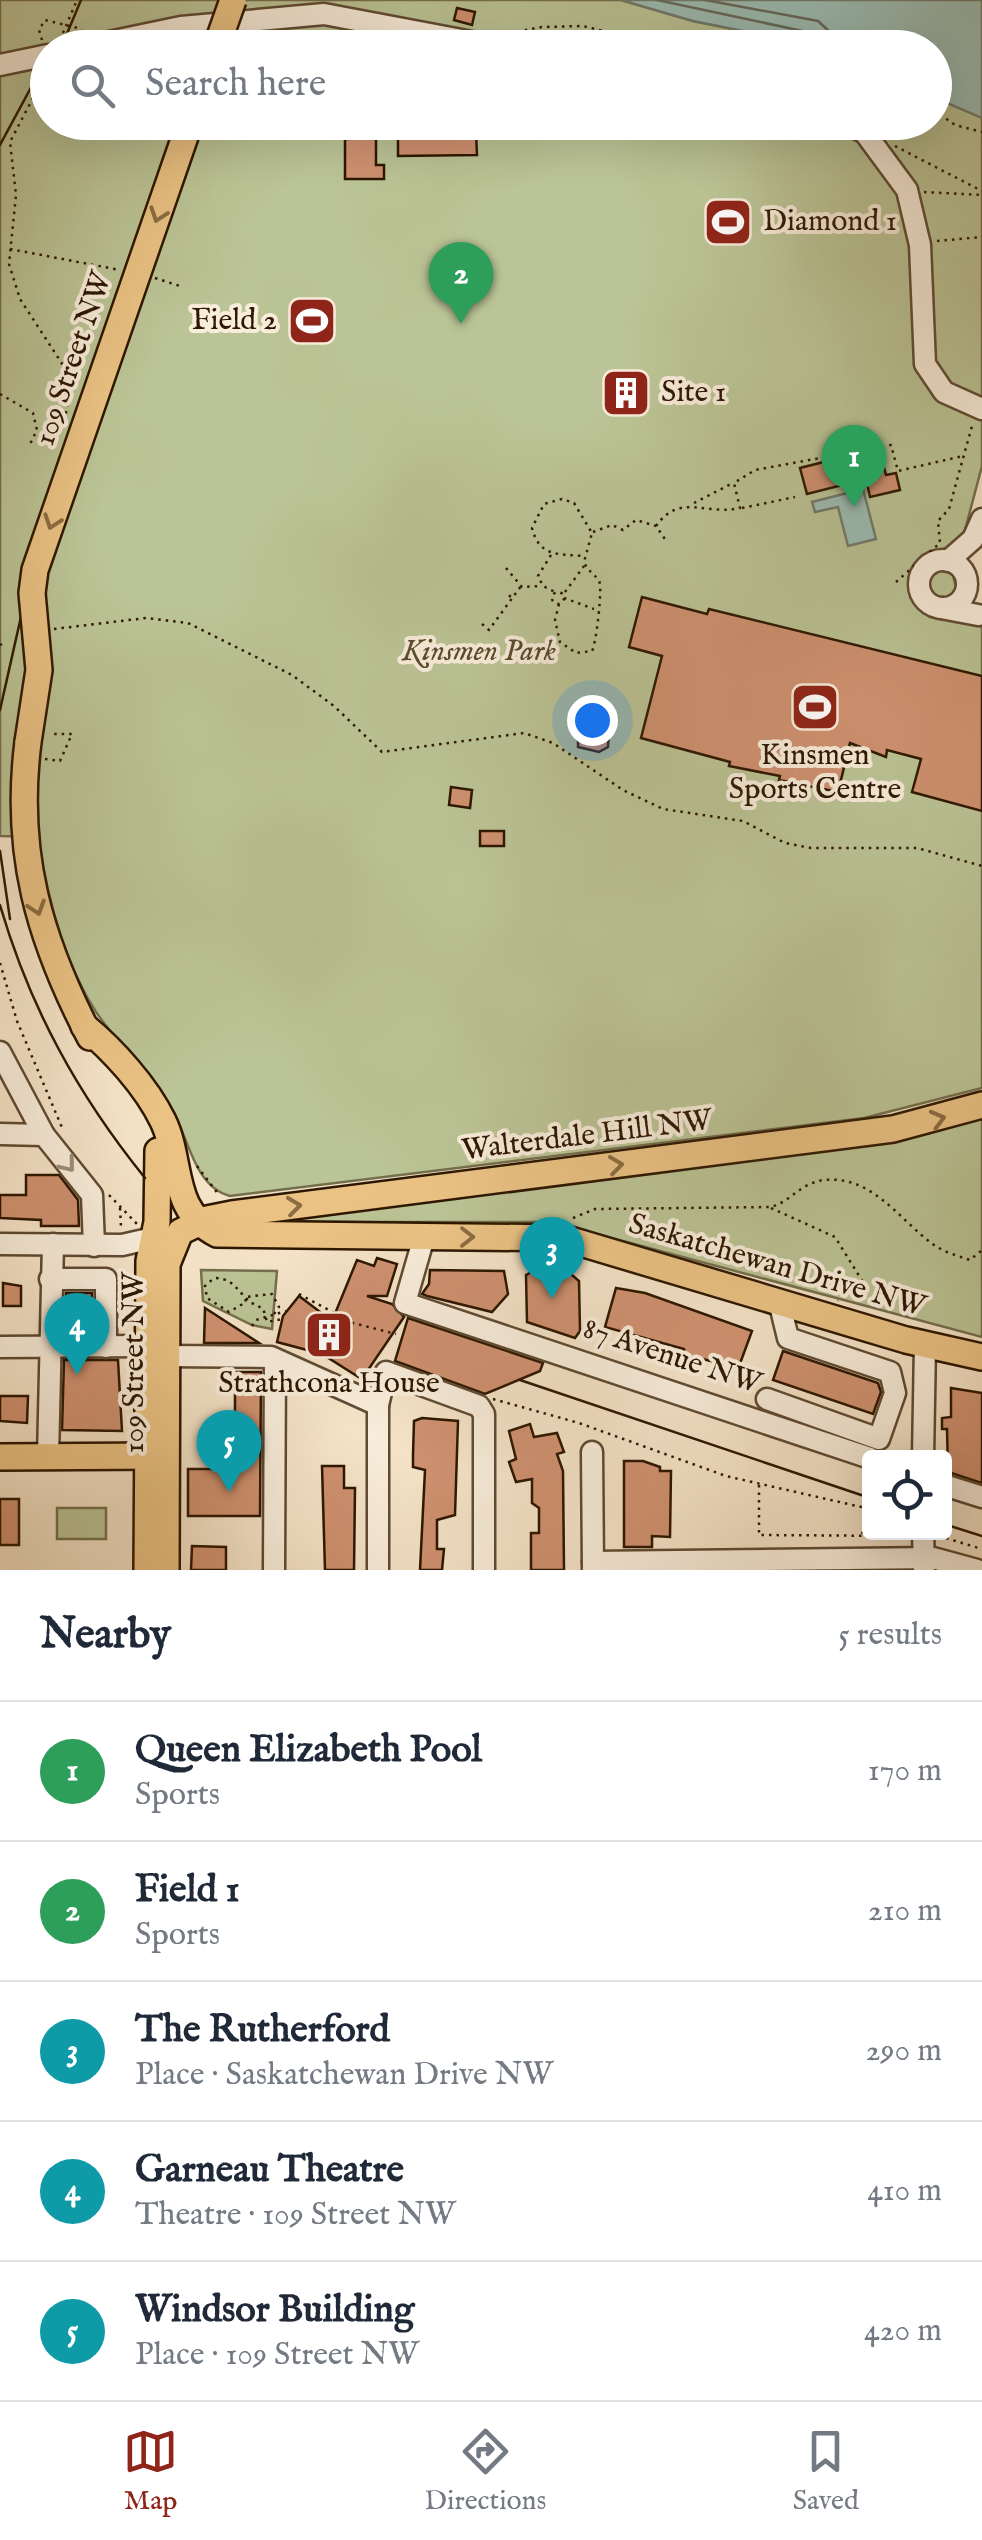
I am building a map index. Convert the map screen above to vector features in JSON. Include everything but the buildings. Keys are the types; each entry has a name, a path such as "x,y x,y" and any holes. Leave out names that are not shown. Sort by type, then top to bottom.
{"main road":[{"path":"222,30 233,0"},
{"name":"109 Street NW","path":"166,1570 157,1456 153,1238 160,1191 154,1126 84,1026 40,919 27,869 21,807 37,745 39,670 32,593 35,570 184,140"},
{"name":"109 Street NW","path":"84,1026 156,1107 166,1125 185,1204 198,1222 180,1232 170,1249 157,1351"},
{"name":"Walterdale Hill NW","path":"198,1222 266,1209 893,1129 982,1105"},
{"name":"Saskatchewan Drive NW","path":"198,1222 228,1236 564,1238 865,1328 982,1357"},
{"path":"0,1457 157,1456"},
{"name":"109 Street NW","path":"147,1570 157,1456"}],"street":[{"path":"171,30 334,14 434,30"},
{"path":"0,66 30,55"},
{"path":"871,140 908,190 920,244 925,364 944,392 980,408"},
{"path":"980,618 926,600 919,580 926,566 948,560 973,539 982,519"},
{"path":"948,560 961,569 980,618"},
{"path":"939,607 955,604 966,587"},
{"path":"0,1052 92,1195 94,1246"},
{"path":"0,1134 54,1135"},
{"name":"87 Avenue NW","path":"424,1237 404,1302 862,1455"},
{"path":"0,1244 94,1246 153,1238"},
{"path":"48,1457 53,1244"},
{"path":"50,1278 106,1278 106,1347"},
{"path":"767,1399 880,1439 895,1393 890,1372 788,1338 779,1301"},
{"path":"855,1360 865,1328"},
{"path":"923,1450 926,1344"},
{"path":"0,1347 106,1347 274,1358 378,1405"},
{"path":"274,1358 274,1570"},
{"path":"378,1570 378,1405 386,1372 478,1409 484,1570"},
{"path":"597,1441 593,1566 924,1564 976,1570"},
{"path":"952,1487 982,1497"}],"path":[{"path":"65,30 78,0"},
{"path":"39,30 40,25 57,19 76,26"},
{"path":"561,30 582,26 598,30"},
{"path":"30,104 10,142 9,167 16,195 8,249 10,273 20,298 72,379 63,427"},
{"path":"952,124 982,132"},
{"path":"882,140 935,163 982,193"},
{"path":"908,190 982,193"},
{"path":"0,226 10,230"},
{"path":"920,244 982,237"},
{"path":"8,249 126,270"},
{"path":"148,277 183,287"},
{"path":"0,394 33,413 37,430 30,444"},
{"path":"896,582 940,543 938,521 949,509 962,456 980,408"},
{"path":"656,526 671,509 693,504 755,470 891,446 898,471 962,456"},
{"path":"734,483 740,508"},
{"path":"693,504 726,511 795,496"},
{"path":"584,556 552,554 540,547 532,528 535,515 549,501 574,502 592,533 585,565 600,581 603,596 596,610 596,644 580,654 558,639 555,617 563,596 585,565"},
{"path":"592,533 612,526 628,529 636,520 656,526 668,542"},
{"path":"542,586 538,573 547,566 552,554"},
{"path":"506,568 522,586"},
{"path":"482,624 489,630 522,586 542,586 596,610"},
{"path":"554,592 552,601 559,604"},
{"path":"54,629 146,618 188,623 251,652 315,691 382,752 524,733 553,743 623,790 663,809 744,821 785,843 811,848 916,848 982,866"},
{"path":"72,734 60,761 37,745 72,734"},
{"path":"0,963 54,1135"},
{"path":"194,1162 225,1202"},
{"path":"560,1224 595,1209 770,1207 781,1204 804,1184 829,1179 880,1193 937,1247 970,1260 982,1250"},
{"path":"120,1206 121,1227"},
{"path":"770,1207 781,1216 835,1238 866,1287 864,1294 848,1291 836,1303"},
{"path":"246,1302 229,1312 207,1298 206,1286 214,1278 226,1278 246,1302 264,1308 266,1317 275,1324 282,1319"},
{"path":"246,1302 245,1296 256,1292 272,1294 279,1306 274,1314"},
{"path":"299,1294 337,1319 396,1334"},
{"path":"252,1326 286,1311"},
{"path":"478,1409 497,1399 597,1441 862,1509"},
{"path":"759,1483 759,1535 861,1536"},
{"path":"947,1540 982,1549"}],"green space":[{"name":"Kinsmen Park","path":"0,0 621,0 738,30 30,30 30,140 952,140 952,104 982,117 982,466 953,575 960,603 982,628 982,1088 864,1118 230,1196 218,1191 200,1172 164,1096 84,992 58,928 38,837 0,836"},
{"path":"982,1111 982,1337 552,1222 283,1222 282,1216"},
{"path":"201,1270 277,1271 272,1329 252,1325 203,1301"},
{"path":"57,1508 106,1508 106,1539 57,1539"}],"water":[{"path":"621,0 982,0 982,118 952,105 952,30 738,30"},
{"path":"863,489 876,539 848,546 838,507 815,512 812,502"}],"tram line":[{"path":"68,30 81,0"},
{"path":"223,30 234,0"},
{"path":"0,145 30,89"},
{"path":"0,710 27,590 185,140"},
{"path":"0,851 10,919"},
{"path":"0,905 26,979 59,1049 98,1115 145,1178"},
{"path":"520,1380 862,1495"},
{"path":"952,1527 982,1536"}],"place":[{"name":"Diamond 1","path":"728,222"},
{"name":"Field 2","path":"312,321"},
{"name":"Field 1","path":"461,324"},
{"name":"Site 1","path":"626,393"},
{"name":"Queen Elizabeth Pool","path":"854,507"},
{"name":"Kinsmen Sports Centre","path":"815,707"},
{"name":"The Rutherford","path":"552,1299"},
{"name":"Strathcona House","path":"329,1335"},
{"name":"Garneau Theatre","path":"77,1375"},
{"name":"Windsor Building","path":"229,1492"}]}
